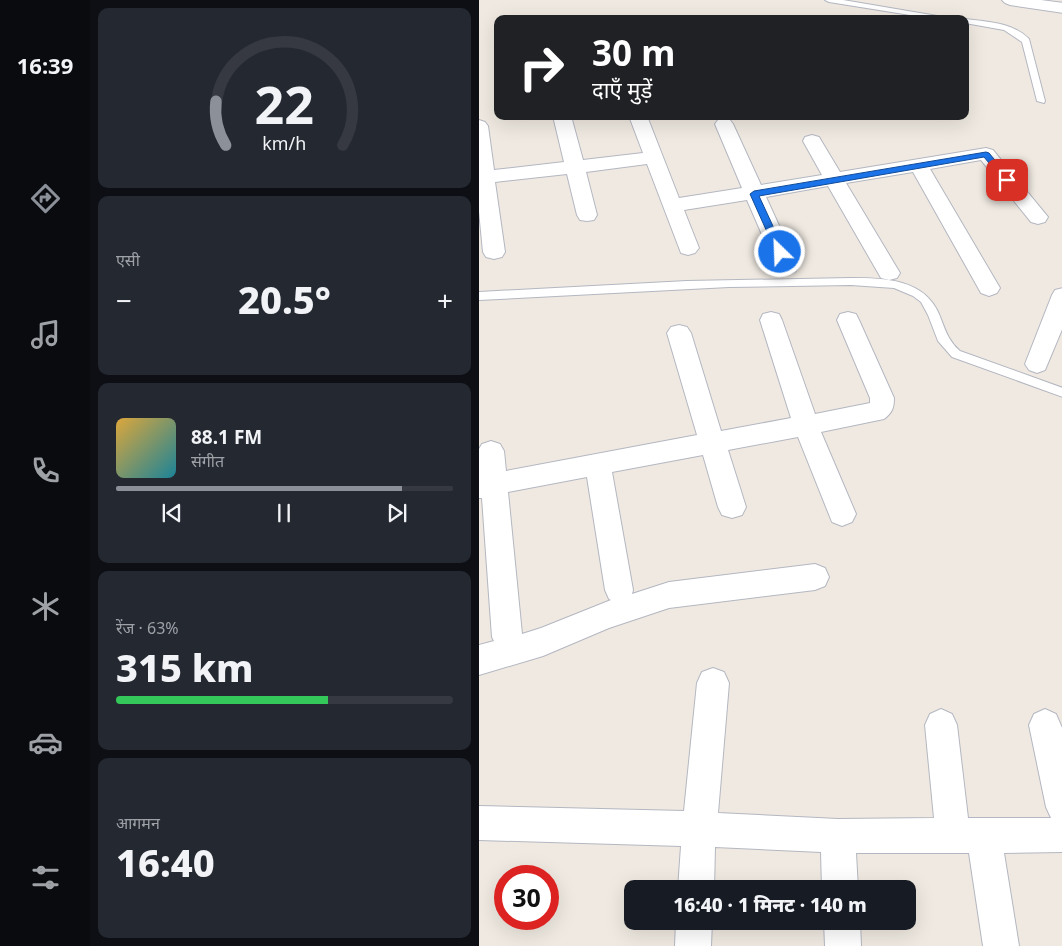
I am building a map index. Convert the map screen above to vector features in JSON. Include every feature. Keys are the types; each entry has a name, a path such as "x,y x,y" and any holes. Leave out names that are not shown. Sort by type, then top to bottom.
{"street":[{"path":"1010,0 1057,5"},
{"path":"562,120 587,215"},
{"path":"639,120 688,248"},
{"path":"723,124 787,267"},
{"path":"479,126 482,178 494,252"},
{"path":"812,141 889,273"},
{"path":"672,206 754,194 986,154 1038,217"},
{"path":"482,178 653,158"},
{"path":"919,166 989,288"},
{"path":"1037,364 1062,295"},
{"path":"771,320 806,425 842,514"},
{"path":"486,485 875,412 882,406 882,398 848,320"},
{"path":"679,333 732,508"},
{"path":"491,451 486,485 507,637"},
{"path":"599,464 619,590"},
{"path":"479,660 543,642 604,616 669,596 815,577"},
{"path":"696,880 699,830 713,683"},
{"path":"941,724 969,836 1001,946"},
{"path":"1045,724 1062,807"},
{"path":"479,823 838,836 1062,835"},
{"path":"838,836 840,880"},
{"path":"693,946 694,930"},
{"path":"842,930 843,946"}],"lane":[{"path":"829,0 925,15"},
{"path":"969,22 999,26 1021,35 1026,41 1041,101"},
{"path":"479,296 751,282 842,282 899,285 917,292 926,300 949,350 1062,393"}],"route":[{"path":"780,252 754,194 986,154 1007,180"}]}
